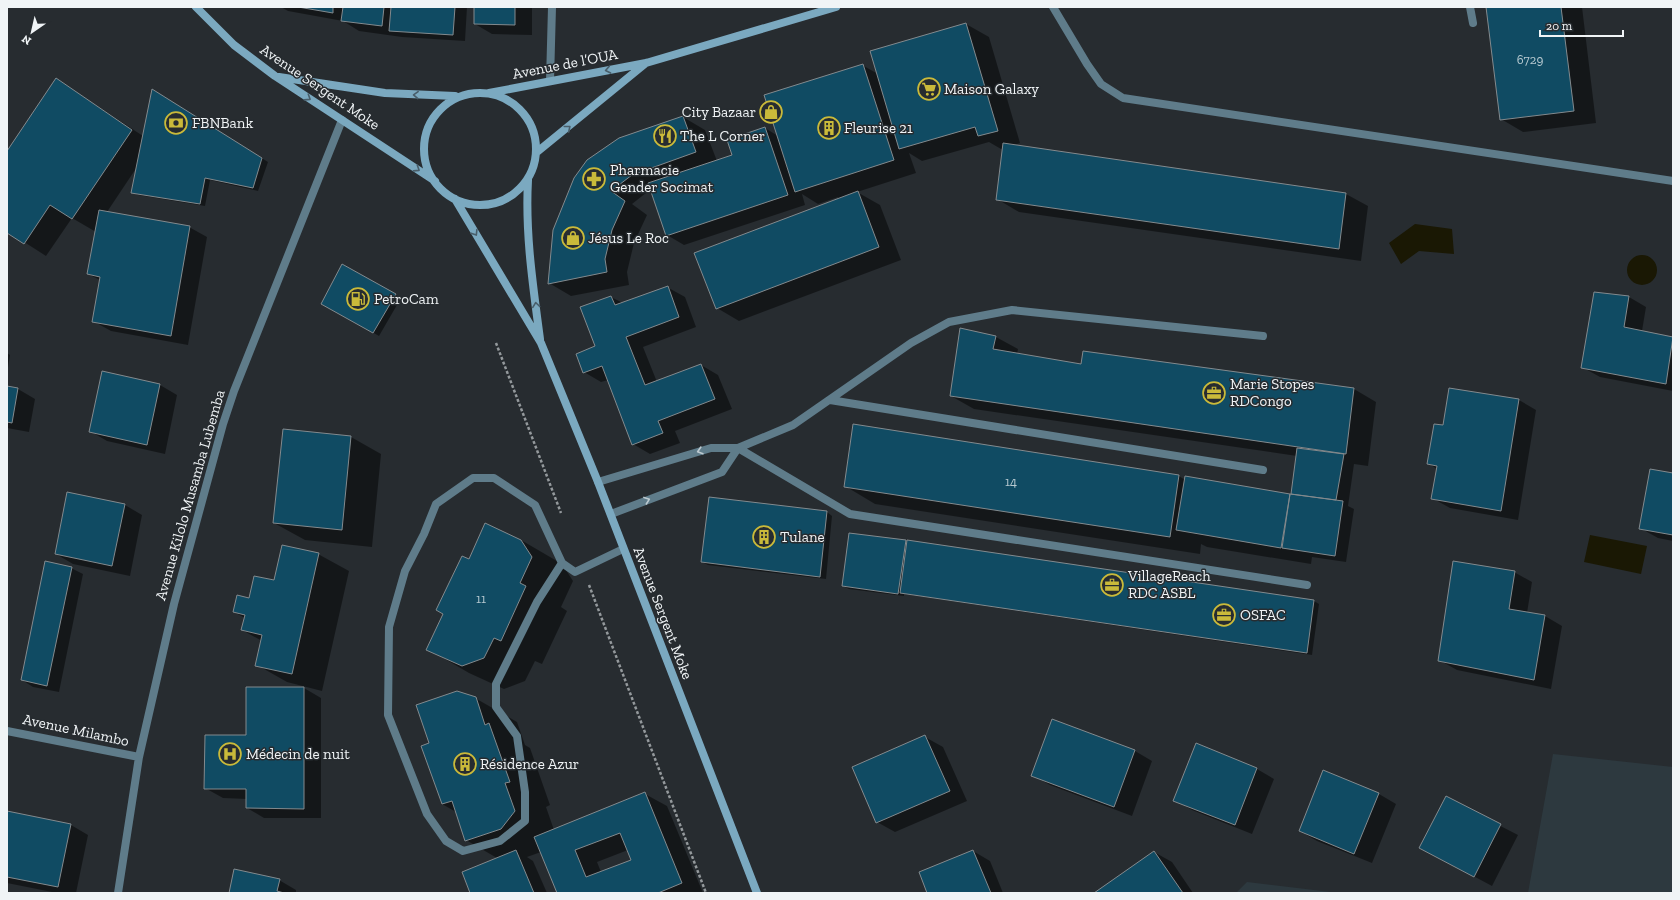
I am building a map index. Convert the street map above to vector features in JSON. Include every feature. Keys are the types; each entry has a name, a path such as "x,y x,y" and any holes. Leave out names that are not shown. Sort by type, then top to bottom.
{"main road":[{"name":"Avenue Sergent Moke","path":"196,7 234,45 275,76 436,181"},
{"name":"Avenue de l’OUA","path":"489,93 646,63 836,7"},
{"name":"Avenue de l’OUA","path":"537,152 646,63"},
{"path":"275,76 385,93 455,96 489,93 515,103 532,125 537,152 534,167 528,180 514,195 495,204 475,205 455,199 442,192 423,154 425,131 436,110 455,96"},
{"name":"Avenue Sergent Moke","path":"528,180 526,212 530,267 541,343"},
{"name":"Avenue Sergent Moke","path":"455,199 541,343 611,514 623,549 757,893"}],"street":[{"path":"550,81 552,7"},
{"path":"1053,7 1087,64 1101,84 1123,98 1673,181"},
{"path":"1470,7 1473,23"},
{"name":"Avenue Kilolo Musamba Lubemba","path":"118,893 139,757 174,604 223,424 234,391 342,120"},
{"path":"598,482 711,448 738,448 793,425 929,332 949,322 1012,310 1263,336"},
{"path":"830,400 1263,470"},
{"path":"611,514 722,472 738,448"},
{"path":"738,448 850,514 1307,585"},
{"path":"562,563 537,602 496,684 496,707 517,736 525,792 525,821 500,842 463,851 446,841 427,814 388,715 389,627 398,590 405,571 424,534 436,504 473,478 494,478 535,505 562,563 575,572 583,570 623,549"},
{"name":"Avenue Milambo","path":"7,730 139,757"}],"path":[{"path":"496,343 563,518"},
{"path":"583,570 706,893"}],"shaded area":[{"path":"1415,224 1452,229 1454,254 1419,251 1401,264 1389,243"},
{"path":"1642,255 1648,256 1656,264 1656,276 1648,284 1642,285 1636,284 1628,276 1627,270 1628,264 1636,256"},
{"path":"1590,535 1647,546 1641,574 1584,562"},
{"path":"1553,754 1673,767 1673,893 1528,893"},
{"path":"1247,882 1339,893 1236,893"}],"building":[{"path":"298,7 333,7 333,13"},
{"path":"343,7 384,7 382,26 341,21"},
{"path":"391,7 455,7 453,35 389,31"},
{"path":"474,7 515,7 515,25 474,24"},
{"path":"1486,7 1561,7 1574,111 1500,120"},
{"path":"966,23 998,131 978,136 975,127 899,149 870,51"},
{"name":"Fleurise 21","path":"863,64 894,160 795,192 764,95"},
{"path":"56,78 132,130 72,219 50,205 24,244 7,233 7,151"},
{"name":"FBNBank","path":"152,89 262,158 253,188 205,178 200,204 131,193"},
{"path":"683,116 696,152 632,175 611,191 625,201 612,230 605,259 607,272 548,284 553,230 574,178 587,160 619,138"},
{"path":"765,127 788,195 666,236 648,183 732,155 727,140"},
{"path":"1003,143 1346,193 1339,249 996,200"},
{"path":"858,191 879,247 716,309 694,253"},
{"path":"99,210 190,226 171,336 92,322 100,277 87,274"},
{"name":"PetroCam","path":"342,264 396,294 373,333 321,304"},
{"path":"668,286 679,317 626,337 645,385 701,364 715,399 658,421 663,433 632,445 602,366 583,373 576,354 595,346 580,307 611,296 615,305"},
{"path":"1594,292 1629,296 1624,327 1673,337 1666,384 1581,368"},
{"path":"960,328 996,336 993,349 1081,364 1083,351 1354,388 1346,454 950,396"},
{"path":"102,371 160,384 147,445 89,432"},
{"path":"7,386 18,388 12,423 7,422"},
{"path":"1449,388 1519,399 1501,511 1431,499 1437,466 1427,464 1434,424 1443,425"},
{"path":"853,424 1179,475 1170,537 844,487"},
{"path":"283,429 351,436 342,530 273,523"},
{"path":"1297,448 1344,454 1336,500 1291,494"},
{"path":"1650,469 1673,473 1673,535 1639,529"},
{"path":"1185,476 1290,494 1281,548 1176,530"},
{"path":"67,492 125,504 112,566 55,554"},
{"path":"1290,494 1343,501 1335,556 1282,548"},
{"name":"Tulane","path":"709,497 827,511 820,577 701,562"},
{"path":"485,523 521,540 532,557 520,583 526,586 501,641 494,638 484,658 462,666 426,650 443,614 436,610 462,556 469,559"},
{"path":"849,533 906,540 898,594 842,586"},
{"path":"907,540 1314,600 1307,653 900,593"},
{"path":"282,545 319,553 292,674 255,666 262,635 241,630 245,615 233,612 237,595 249,598 254,576 274,580"},
{"path":"45,561 72,567 47,686 21,680"},
{"path":"1453,561 1515,571 1509,609 1545,615 1534,680 1438,661"},
{"path":"246,687 304,687 304,809 246,808 246,789 204,789 205,735 246,735"},
{"name":"Résidence Azur","path":"457,691 476,697 485,725 489,723 510,782 505,783 515,811 501,829 465,841 452,801 442,804 421,746 429,743 416,705"},
{"path":"1052,719 1135,750 1114,807 1031,776"},
{"path":"925,735 950,791 876,823 852,767"},
{"path":"1196,743 1257,768 1235,825 1173,801"},
{"path":"1323,770 1379,793 1354,854 1299,831"},
{"path":"645,792 682,883 658,893 557,893 534,837","holes":["620,833 631,860 586,877 575,850"]},
{"path":"1446,796 1501,824 1474,877 1419,848"},
{"path":"7,811 71,824 58,887 7,877"},
{"path":"516,850 534,893 470,893 462,872"},
{"path":"973,850 991,893 927,893 919,872"},
{"path":"1154,851 1183,893 1094,893"},
{"path":"234,869 280,879 277,891 284,893 229,893"}],"place":[{"name":"Maison Galaxy","path":"929,89"},
{"name":"City Bazaar","path":"771,112"},
{"name":"FBNBank","path":"176,123"},
{"name":"Fleurise 21","path":"829,128"},
{"name":"The L Corner","path":"665,136"},
{"name":"Pharmacie Gender Socimat","path":"594,179"},
{"name":"Jésus Le Roc","path":"573,238"},
{"name":"PetroCam","path":"358,299"},
{"name":"Marie Stopes RDCongo","path":"1214,393"},
{"name":"Tulane","path":"764,537"},
{"name":"VillageReach RDC ASBL","path":"1112,585"},
{"name":"OSFAC","path":"1224,615"},
{"name":"Médecin de nuit","path":"230,754"},
{"name":"Résidence Azur","path":"465,764"}]}
